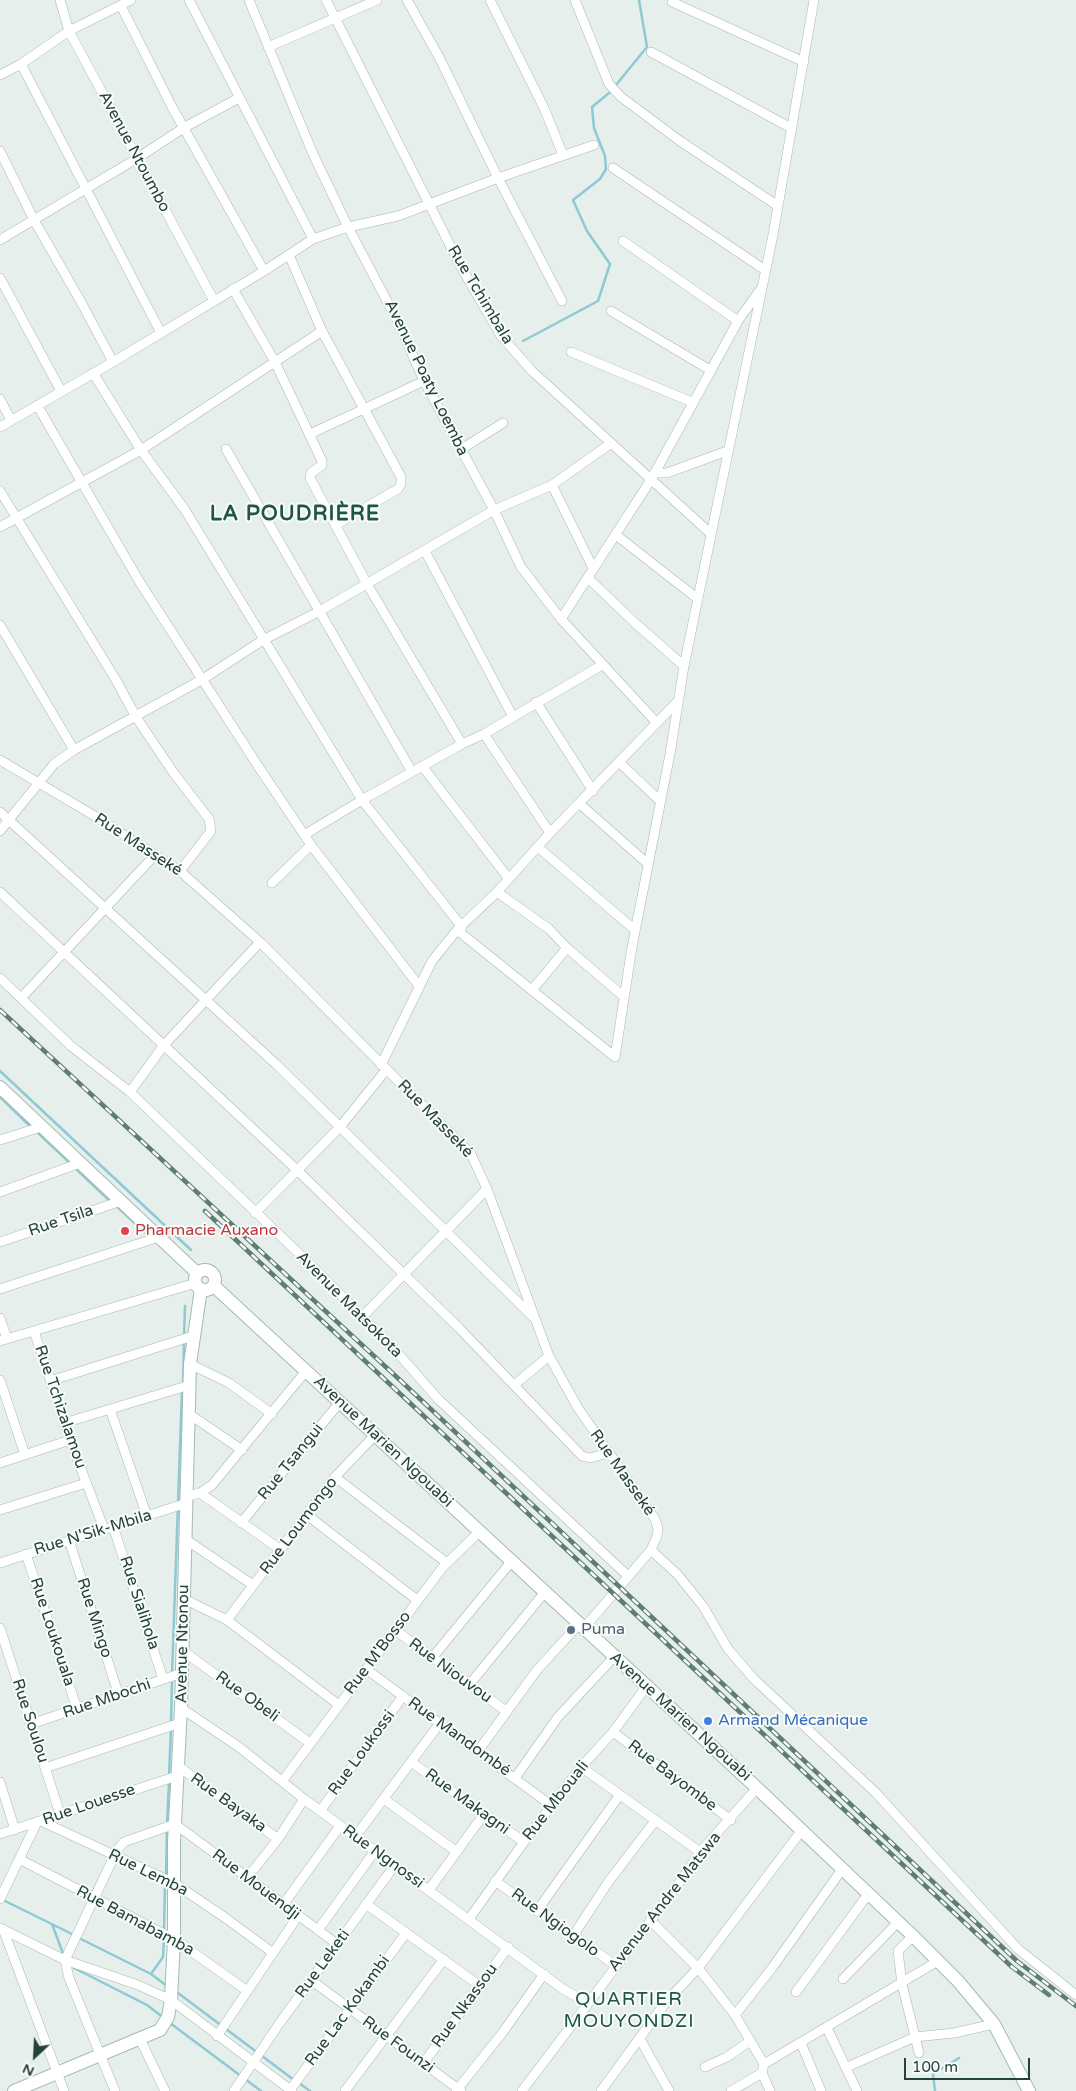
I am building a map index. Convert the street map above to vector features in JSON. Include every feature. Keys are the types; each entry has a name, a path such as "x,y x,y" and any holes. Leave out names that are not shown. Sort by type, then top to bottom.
{"street":[{"name":"Avenue Ntoumbo","path":"60,0 69,31 136,159 214,301"},
{"path":"0,73 21,64 69,31 131,0"},
{"path":"189,0 314,239"},
{"name":"Avenue Poaty Loemba","path":"249,0 313,154 398,322 424,381 494,510 521,568 561,619 656,722"},
{"name":"Rue Tchimbala","path":"326,0 461,268 501,336 532,371 610,444 653,476 710,533"},
{"path":"268,47 376,0"},
{"path":"407,0 468,114 498,178 562,301"},
{"path":"490,0 544,108 563,155"},
{"path":"575,0 609,84 621,97 680,141 778,206"},
{"path":"93,373 141,450 185,510 362,800 460,929 614,1057 623,996 684,666 778,206 804,62 812,1"},
{"path":"672,2 804,62"},
{"path":"121,6 264,271"},
{"path":"651,52 792,128"},
{"path":"21,64 161,333"},
{"path":"0,240 136,159 185,127 239,98"},
{"path":"0,427 161,333 314,239 348,226 398,216 428,203 594,145"},
{"path":"0,151 34,220 81,302 112,362"},
{"path":"613,168 765,270"},
{"path":"623,241 738,321"},
{"path":"289,255 322,331 400,478 401,484 398,488 335,524"},
{"path":"0,278 62,391"},
{"path":"561,619 653,476 738,321 762,288"},
{"path":"233,289 275,362 323,463 311,473 310,478 368,584 462,744"},
{"path":"611,311 710,370"},
{"path":"0,527 83,484 141,450 322,331"},
{"path":"571,352 692,402"},
{"path":"310,434 424,381"},
{"path":"0,399 11,420"},
{"path":"37,406 139,581 304,835 419,986"},
{"path":"460,450 503,423"},
{"path":"0,831 10,821 54,764 74,750 203,679 263,640 368,584 494,510 552,484 610,444"},
{"path":"226,449 318,612 412,772"},
{"path":"653,476 667,473 727,451"},
{"path":"552,484 593,568"},
{"path":"0,491 116,680 136,717 212,826 211,831 180,871"},
{"path":"616,536 698,599"},
{"path":"425,550 512,717"},
{"path":"588,578 684,666"},
{"path":"0,625 74,750"},
{"path":"304,835 362,800 462,744 484,734 602,665"},
{"path":"255,1213 340,1127 384,1067 432,960 539,848 550,833 620,763 656,722 679,700"},
{"path":"536,702 592,791"},
{"path":"484,734 550,833"},
{"name":"Rue Masseké","path":"0,760 180,871 260,942 471,1154 487,1188 549,1356 578,1408 655,1519 658,1536 651,1550 582,1626 537,1670 478,1751"},
{"path":"620,763 660,801"},
{"path":"422,766 509,879"},
{"path":"580,804 648,864"},
{"path":"0,812 105,907 340,1127 445,1229 491,1278 535,1319"},
{"path":"272,883 311,845"},
{"path":"539,848 635,930"},
{"path":"21,998 154,856"},
{"path":"0,892 298,1170 514,1385 582,1456 590,1458 608,1453"},
{"path":"498,892 549,929 567,948 623,996"},
{"path":"130,1092 164,1045 260,942"},
{"path":"532,990 567,948"},
{"name":"Avenue Matsokota","path":"0,978 71,1046 130,1092 362,1317 396,1351 438,1399 628,1576"},
{"name":"Avenue Marien Ngouabi","path":"2,1091 159,1237 202,1283 340,1402 869,1892 938,1961 994,2024 1029,2091"},
{"path":"0,1140 41,1127"},
{"path":"0,1192 80,1163"},
{"path":"362,1317 445,1229 487,1188"},
{"name":"Rue Tsila","path":"0,1242 121,1201"},
{"path":"0,1289 159,1237"},
{"path":"0,1318 3,1340 202,1283"},
{"name":"Avenue Ntonou","path":"14,2091 160,2030 165,2023 171,2000 174,1939 175,1824 183,1651 184,1539 191,1498 190,1364 202,1283"},
{"name":"Rue Tchizalamou","path":"34,1331 86,1483 109,1528"},
{"path":"50,1381 193,1336"},
{"path":"514,1385 549,1356"},
{"path":"190,1364 229,1384 272,1414"},
{"path":"191,1498 212,1485 306,1371"},
{"path":"0,1380 25,1455"},
{"path":"64,1423 190,1386"},
{"name":"Rue Tsangui","path":"241,1523 340,1402"},
{"path":"110,1409 147,1516"},
{"path":"189,1414 242,1450"},
{"name":"Rue Loumongo","path":"227,1620 335,1477 375,1435"},
{"path":"0,1462 70,1440"},
{"path":"335,1477 447,1563"},
{"path":"0,1510 86,1483"},
{"path":"191,1498 241,1523 281,1550"},
{"name":"Rue N'Sik-Mbila","path":"0,1563 147,1516 191,1498"},
{"path":"307,1515 417,1600"},
{"name":"Rue Sialihola","path":"109,1528 164,1679"},
{"name":"Rue M'Bosso","path":"283,1780 417,1600 447,1563 479,1532"},
{"path":"184,1539 253,1586"},
{"name":"Rue Mingo","path":"69,1540 118,1696"},
{"path":"651,1550 678,1575 704,1606 728,1649 754,1679 876,1793 1018,1949 1076,1995"},
{"name":"Rue Loukouala","path":"26,1554 77,1709"},
{"path":"432,1658 511,1562"},
{"path":"469,1685 545,1592"},
{"path":"184,1599 227,1620 339,1705"},
{"name":"Rue Niouvou","path":"395,1630 506,1711"},
{"name":"Rue Soulou","path":"1,1633 60,1814"},
{"name":"Rue Obeli","path":"183,1651 310,1743"},
{"path":"515,1778 558,1717 614,1657"},
{"name":"Rue Mandombé","path":"366,1669 552,1806"},
{"name":"Rue Mbochi","path":"31,1724 182,1673"},
{"name":"Rue Mbouali","path":"469,1919 495,1881 581,1767 613,1732 646,1687"},
{"name":"Rue Loukossi","path":"321,1810 402,1696"},
{"name":"Rue Ngnossi","path":"181,1708 283,1780 304,1799 340,1826 587,2003"},
{"path":"45,1768 180,1723"},
{"path":"356,1837 440,1723"},
{"name":"Rue Bayombe","path":"613,1732 730,1820"},
{"name":"Rue Makagni","path":"411,1762 524,1842"},
{"path":"581,1767 619,1796 700,1852"},
{"name":"Rue Louesse","path":"0,1834 39,1822 178,1771"},
{"name":"Rue Bayaka","path":"178,1771 278,1839"},
{"path":"0,1782 15,1830"},
{"name":"Avenue Andre Matswa","path":"522,2091 650,1920 680,1883 700,1852 757,1788"},
{"path":"536,1910 619,1796"},
{"path":"248,1878 278,1839 304,1799"},
{"path":"384,1799 457,1852"},
{"path":"429,1890 484,1814"},
{"path":"573,1936 609,1881 654,1821"},
{"path":"0,1899 39,1822"},
{"name":"Rue Lemba","path":"39,1822 174,1883 227,1918 272,1953"},
{"path":"115,2091 69,1978 64,1960 114,1857 124,1842 175,1824"},
{"name":"Rue Mouendji","path":"175,1824 337,1944"},
{"path":"283,1905 340,1826"},
{"path":"601,2091 666,2002 698,1968 802,1830"},
{"path":"318,1930 375,1851"},
{"name":"Rue Bamabamba","path":"19,1859 93,1899 174,1939 246,1990"},
{"name":"Rue Leketi","path":"234,2091 252,2062 395,1865"},
{"path":"735,2015 772,1968 843,1868"},
{"name":"Rue Ngiogolo","path":"495,1881 616,1965"},
{"path":"796,1992 869,1892"},
{"path":"366,1904 480,1986"},
{"path":"217,2036 246,1990 298,1916"},
{"path":"650,1920 698,1968 735,2015 763,2069 770,2091"},
{"path":"843,1979 898,1922"},
{"path":"2,1928 64,1960 138,1985 171,2000 291,2091"},
{"path":"2,1928 64,2091"},
{"name":"Rue Lac Kokambi","path":"291,2091 406,1933"},
{"path":"913,1936 898,1951 902,1984 919,2053"},
{"name":"Rue Nkassou","path":"423,2064 508,1947"},
{"path":"345,2091 444,1959"},
{"path":"731,2091 801,2043 938,1961"},
{"path":"458,2090 503,2032 544,1974"},
{"name":"Rue Founzi","path":"312,1980 458,2090"},
{"path":"847,2067 915,2037 954,2033 994,2024"},
{"path":"827,2028 857,2091"},
{"path":"140,2039 165,2091"},
{"path":"640,2039 669,2091"},
{"path":"705,2067 727,2057 750,2041"},
{"path":"801,2043 821,2091"}],"waterway":[{"path":"616,85 647,47 639,0"},
{"path":"523,341 598,301 610,264 587,231 573,200 600,179 606,169 605,156 594,128 592,107 609,93"},
{"path":"0,1071 191,1250"},
{"path":"0,1097 31,1127"},
{"path":"35,1130 71,1164"},
{"path":"75,1168 111,1202"},
{"path":"115,1205 150,1237"},
{"path":"184,1337 185,1306"},
{"path":"183,1384 184,1342"},
{"path":"172,1674 182,1390"},
{"path":"171,1724 172,1679"},
{"path":"169,1776 171,1729"},
{"path":"167,1824 169,1782"},
{"path":"166,1876 167,1829"},
{"path":"164,1931 165,1882"},
{"path":"3,1900 74,1935"},
{"path":"52,1924 64,1956"},
{"path":"79,1938 151,1974 163,1957 164,1937"},
{"path":"68,1965 147,2005 164,2018"},
{"path":"151,1974 167,1986"},
{"path":"178,1993 294,2080"},
{"path":"170,2023 261,2091"},
{"path":"935,2091 933,2074 959,2058"},
{"path":"299,2083 310,2091"}],"railway":[{"path":"0,1010 401,1381 1017,1961 1076,2006"},
{"path":"205,1211 1012,1967 1049,1995"}],"place":[{"name":"Pharmacie Auxano","path":"125,1231"},
{"name":"Puma","path":"571,1630"},
{"name":"Armand Mécanique","path":"708,1721"}],"district":[{"name":"LA POUDRIÈRE","path":"295,514"},
{"name":"QUARTIER MOUYONDZI","path":"629,2011"}]}
